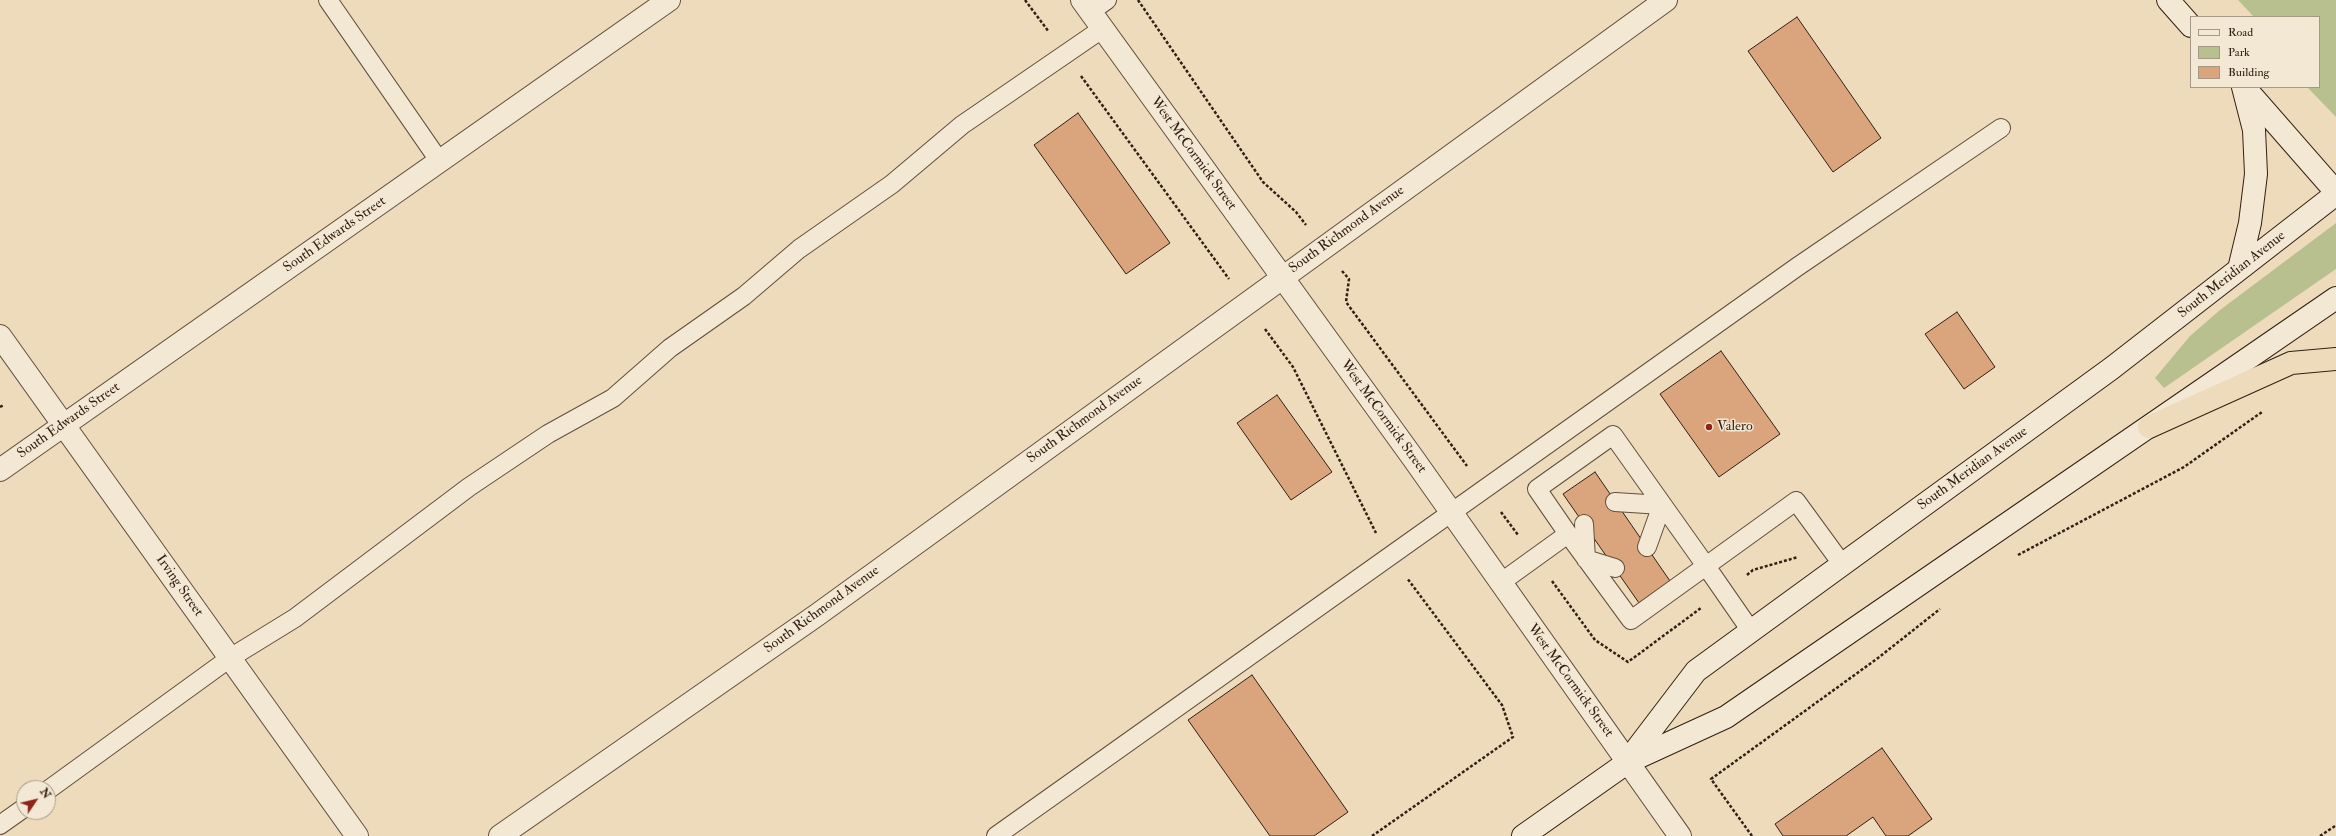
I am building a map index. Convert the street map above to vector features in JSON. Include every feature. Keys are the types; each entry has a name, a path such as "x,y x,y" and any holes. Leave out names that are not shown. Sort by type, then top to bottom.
{"highway":[{"path":"2149,427 2291,363 2336,359"}],"street":[{"name":"South Edwards Street","path":"0,470 669,0"},
{"name":"South Richmond Avenue","path":"500,836 817,615 1666,0"},
{"path":"2168,0 2190,25"},
{"name":"West McCormick Street","path":"1095,10 1282,277 1413,458 1450,514 1680,836"},
{"path":"2239,269 2250,223 2256,174 2254,130 2243,88"},
{"path":"2244,88 2336,193"},
{"name":"South Meridian Avenue","path":"1628,762 1696,671 2112,368 2336,193"},
{"name":"South Meridian Avenue","path":"1523,836 1628,762 1726,717 2336,298"},
{"name":"Irving Street","path":"0,336 357,836"}],"lane":[{"path":"328,0 440,162"},
{"path":"56,784 230,658 295,618 475,482 548,434 613,398 670,348 744,296 799,249 892,184 962,125 1066,55 1095,10"},
{"path":"996,836 1797,267 2001,128"},
{"path":"1751,631 1706,566 1613,435 1537,489 1631,620 1706,566 1796,501 1842,564"},
{"path":"1560,436 1578,461"},
{"path":"1615,502 1662,505"},
{"path":"1647,547 1662,505"},
{"path":"1584,524 1586,559"},
{"path":"1500,583 1568,534"},
{"path":"1586,559 1615,568"},
{"path":"0,825 16,814"}],"path":[{"path":"1025,0 1293,367 1382,544 1502,705 1513,737 1372,836"},
{"path":"0,407 4,405"},
{"path":"2016,556 2184,467 2266,408"},
{"path":"1752,836 1711,778 1878,658 1945,606"},
{"path":"2320,836 2335,826"}],"green space":[{"path":"2238,0 2336,0 2336,117 2308,88 2320,88 2320,16 2253,16"},
{"path":"2336,223 2336,269 2164,388 2155,378 2190,336 2220,310"}],"building":[{"path":"1797,17 1881,138 1833,172 1748,51"},
{"path":"1078,113 1170,243 1126,274 1034,145"},
{"path":"1957,312 1995,367 1964,389 1925,334"},
{"path":"1721,351 1780,434 1719,477 1660,394"},
{"path":"1277,395 1332,472 1291,500 1237,423"},
{"path":"1595,472 1670,581 1639,603 1563,494"},
{"path":"1252,675 1348,812 1314,836 1270,836 1188,720"},
{"path":"1882,748 1932,819 1908,836 1886,836 1873,817 1846,836 1783,836 1775,824"}],"place":[{"name":"Valero","path":"1709,427"}]}
